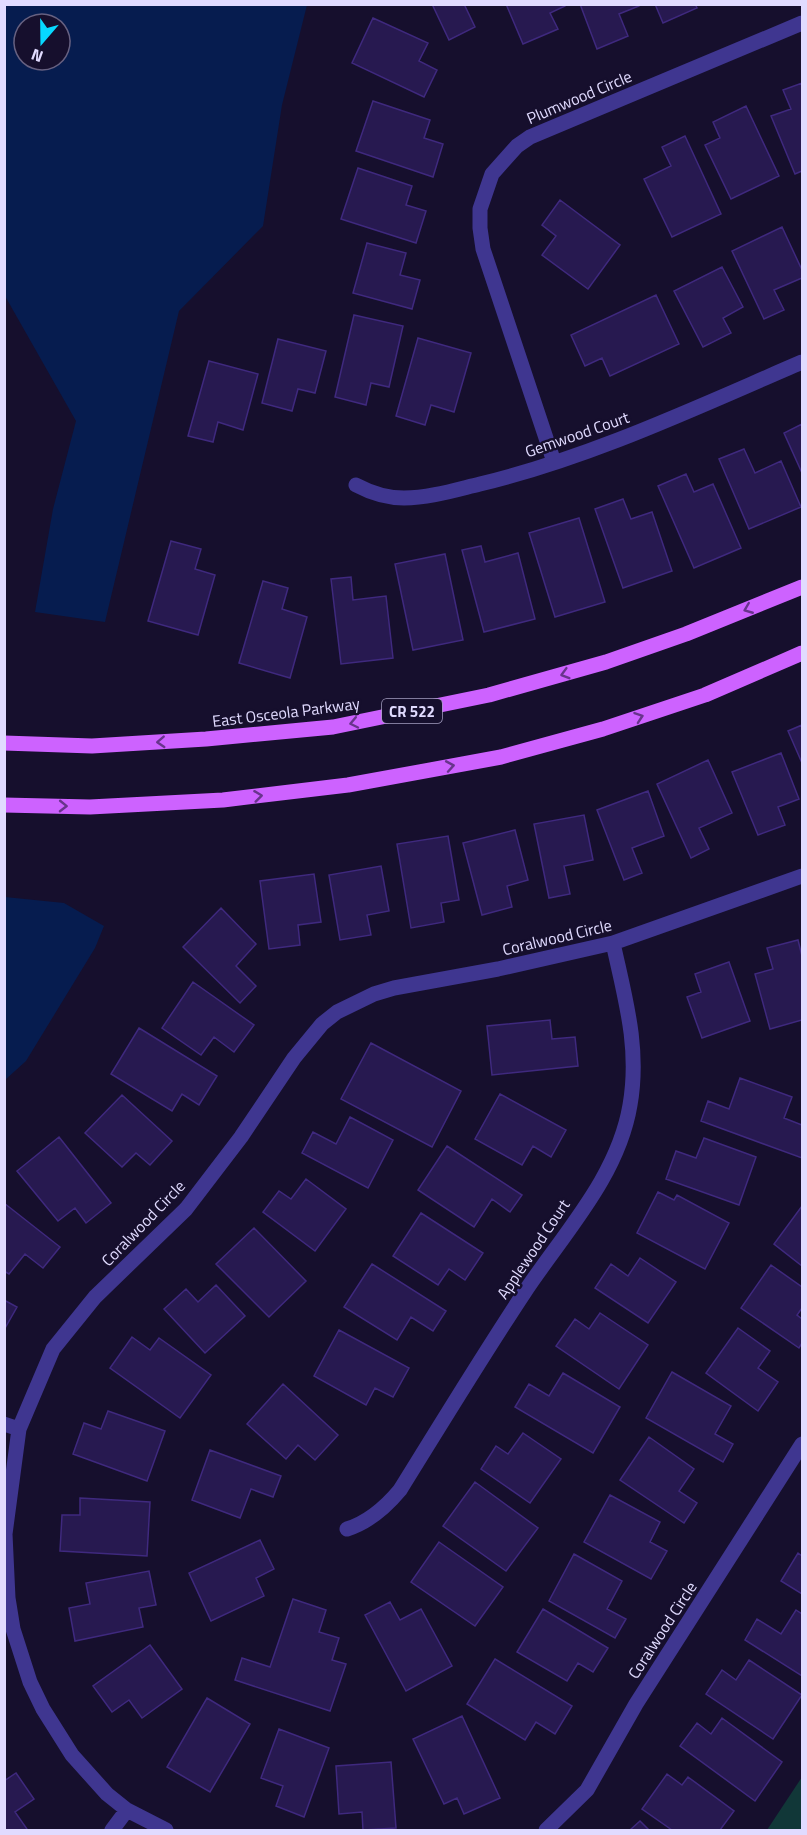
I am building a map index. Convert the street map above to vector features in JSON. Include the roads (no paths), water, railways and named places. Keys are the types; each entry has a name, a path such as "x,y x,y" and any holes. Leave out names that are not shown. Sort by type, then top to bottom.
{"main road":[{"name":"East Osceola Parkway","path":"4,743 93,746 206,740 333,727 489,695 606,662 686,634 802,587"},
{"path":"4,805 90,807 223,800 348,785 501,757 603,729 705,695 802,653"}],"street":[{"name":"Plumwood Circle","path":"554,462 483,249 480,209 492,174 517,146 530,137 802,23"},
{"name":"Gemwood Court","path":"356,485 371,492 403,498 421,497 502,478 628,436 802,362"},
{"name":"Coralwood Circle","path":"166,1830 127,1810 107,1794 72,1755 43,1709 20,1656 8,1598 5,1545 20,1429 53,1349 95,1297 186,1209 241,1137 294,1058 322,1024 337,1012 355,1002 394,988 498,969 613,943 802,876"},
{"name":"Applewood Court","path":"347,1529 362,1524 375,1515 400,1490 524,1293 603,1178 615,1154 630,1105 635,1059 633,1038 613,943"},
{"path":"4,1424 20,1429"},
{"name":"Coralwood Circle","path":"546,1830 587,1790 636,1704 802,1444"},
{"path":"112,1830 127,1810"}],"water":[{"path":"4,5 307,5 282,105 263,226 179,311 105,622 35,612 53,509 76,421 5,296"},
{"path":"5,897 64,903 104,926 95,948 26,1061 5,1080"}]}
